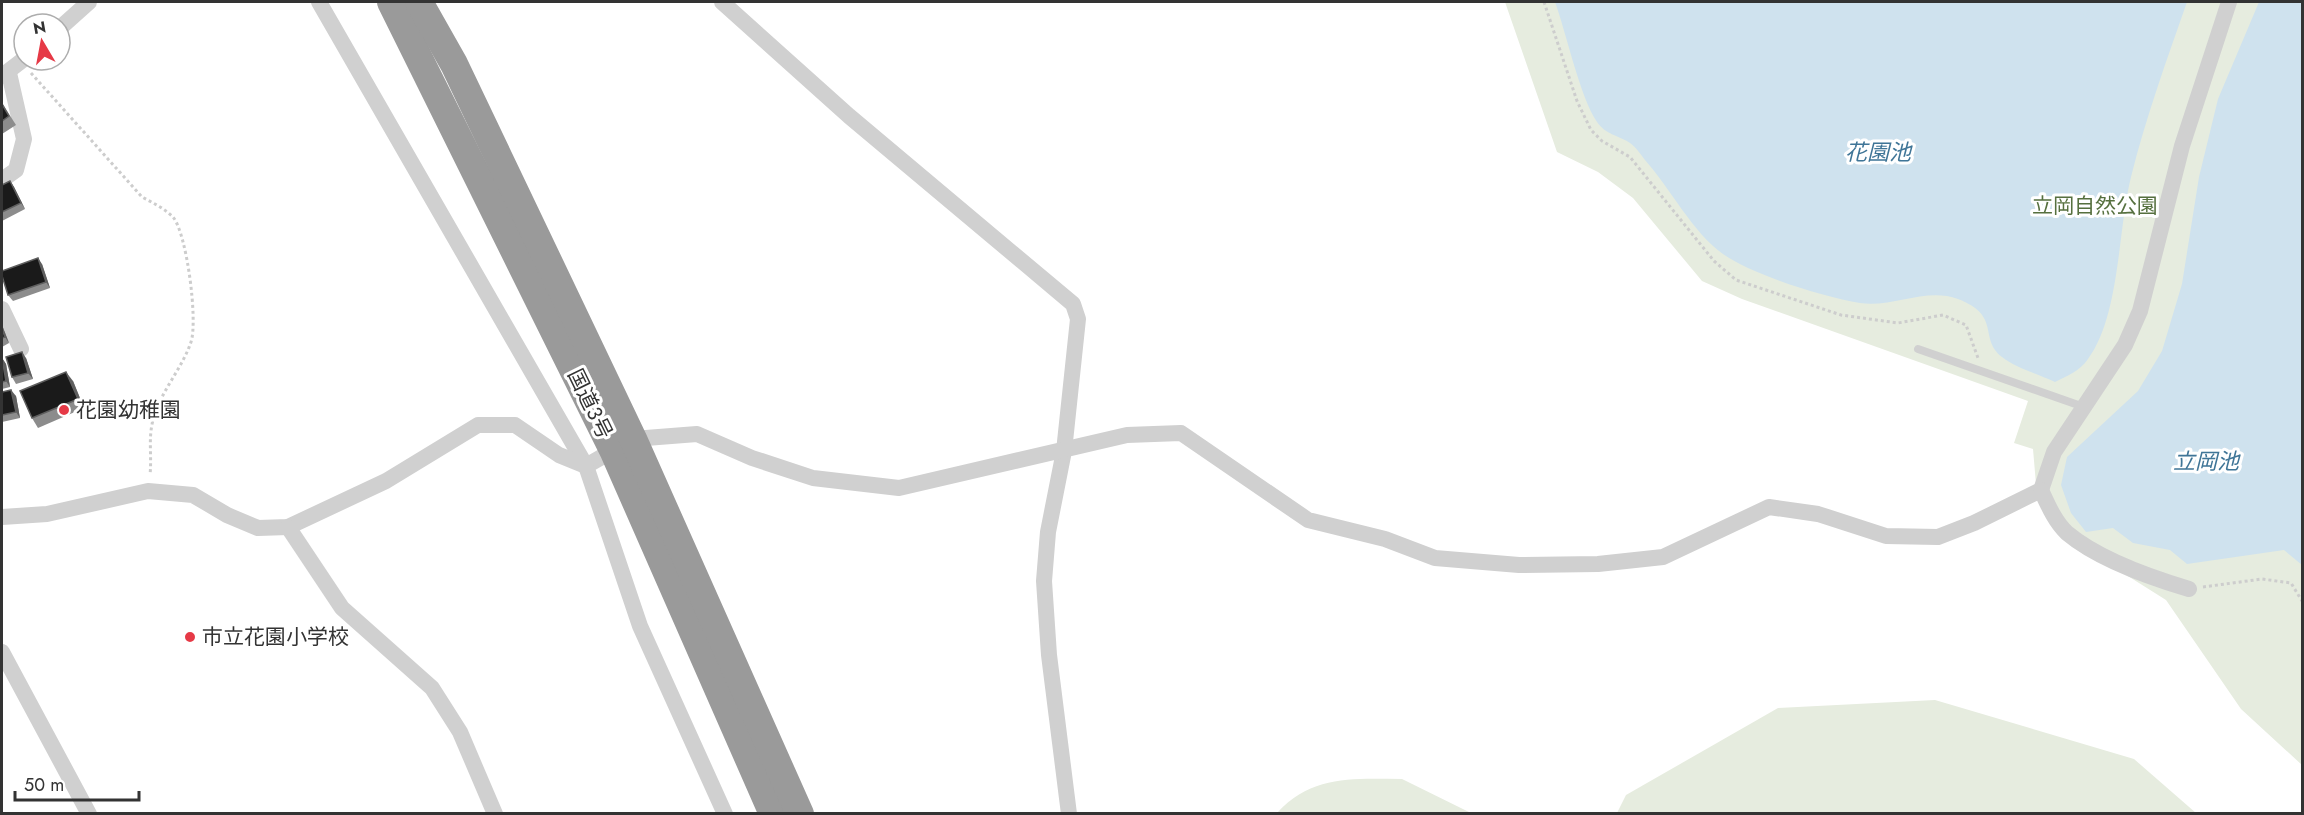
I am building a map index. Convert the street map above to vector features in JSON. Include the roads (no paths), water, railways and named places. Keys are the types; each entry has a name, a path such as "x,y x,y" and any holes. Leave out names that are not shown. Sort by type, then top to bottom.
{"highway":[{"name":"国道3号","path":"391,2 623,446 800,813"},
{"name":"国道3号","path":"419,2 454,64 623,446 773,813"}],"street":[{"path":"72,17 89,2"},
{"path":"319,2 586,466 640,626 725,813"},
{"path":"722,2 849,116 1073,304 1078,319 1064,451 1048,532 1044,581 1049,654 1069,813"},
{"path":"2189,589 2164,582 2107,557 2068,533 2056,521 2041,490 2054,452 2125,345 2140,310 2182,146 2229,2"},
{"path":"2,180 16,170 24,139 15,72"},
{"path":"2,309 21,349"},
{"path":"2,518 47,514 148,491 193,495 227,515 258,528 288,527 386,481 478,425 515,425 559,455 586,466"},
{"path":"586,466 623,446 697,434 752,458 813,478 899,488 1127,435 1181,433 1308,520 1385,538 1435,558 1519,566 1598,564 1663,557 1769,507 1818,514 1886,536 1938,537 1974,523 2041,490"},
{"path":"288,527 342,608 432,688 460,732 495,813"},
{"path":"2,652 89,813"}],"lane":[{"path":"1918,349 2084,407"}],"water":[{"name":"花園池","path":"1555,2 2187,2 2157,88 2137,155 2127,198 2112,296 2099,341 2088,359 2077,370 2055,382 2020,368 2002,357 1991,342 1988,327 1980,313 1958,299 1934,295 1885,303 1860,303 1789,284 1752,270 1723,254 1692,222 1634,147 1626,140 1604,130 1597,122 1579,81"},
{"name":"立岡池","path":"2259,2 2302,2 2302,565 2284,550 2187,564 2170,550 2133,543 2113,528 2086,532 2071,513 2061,485 2067,457 2138,391 2162,351 2182,284 2199,177 2218,99"}],"place":[{"name":"花園幼稚園","path":"64,410"},
{"name":"市立花園小学校","path":"190,637"}],"park label":[{"name":"立岡自然公園","path":"2095,206"}]}
